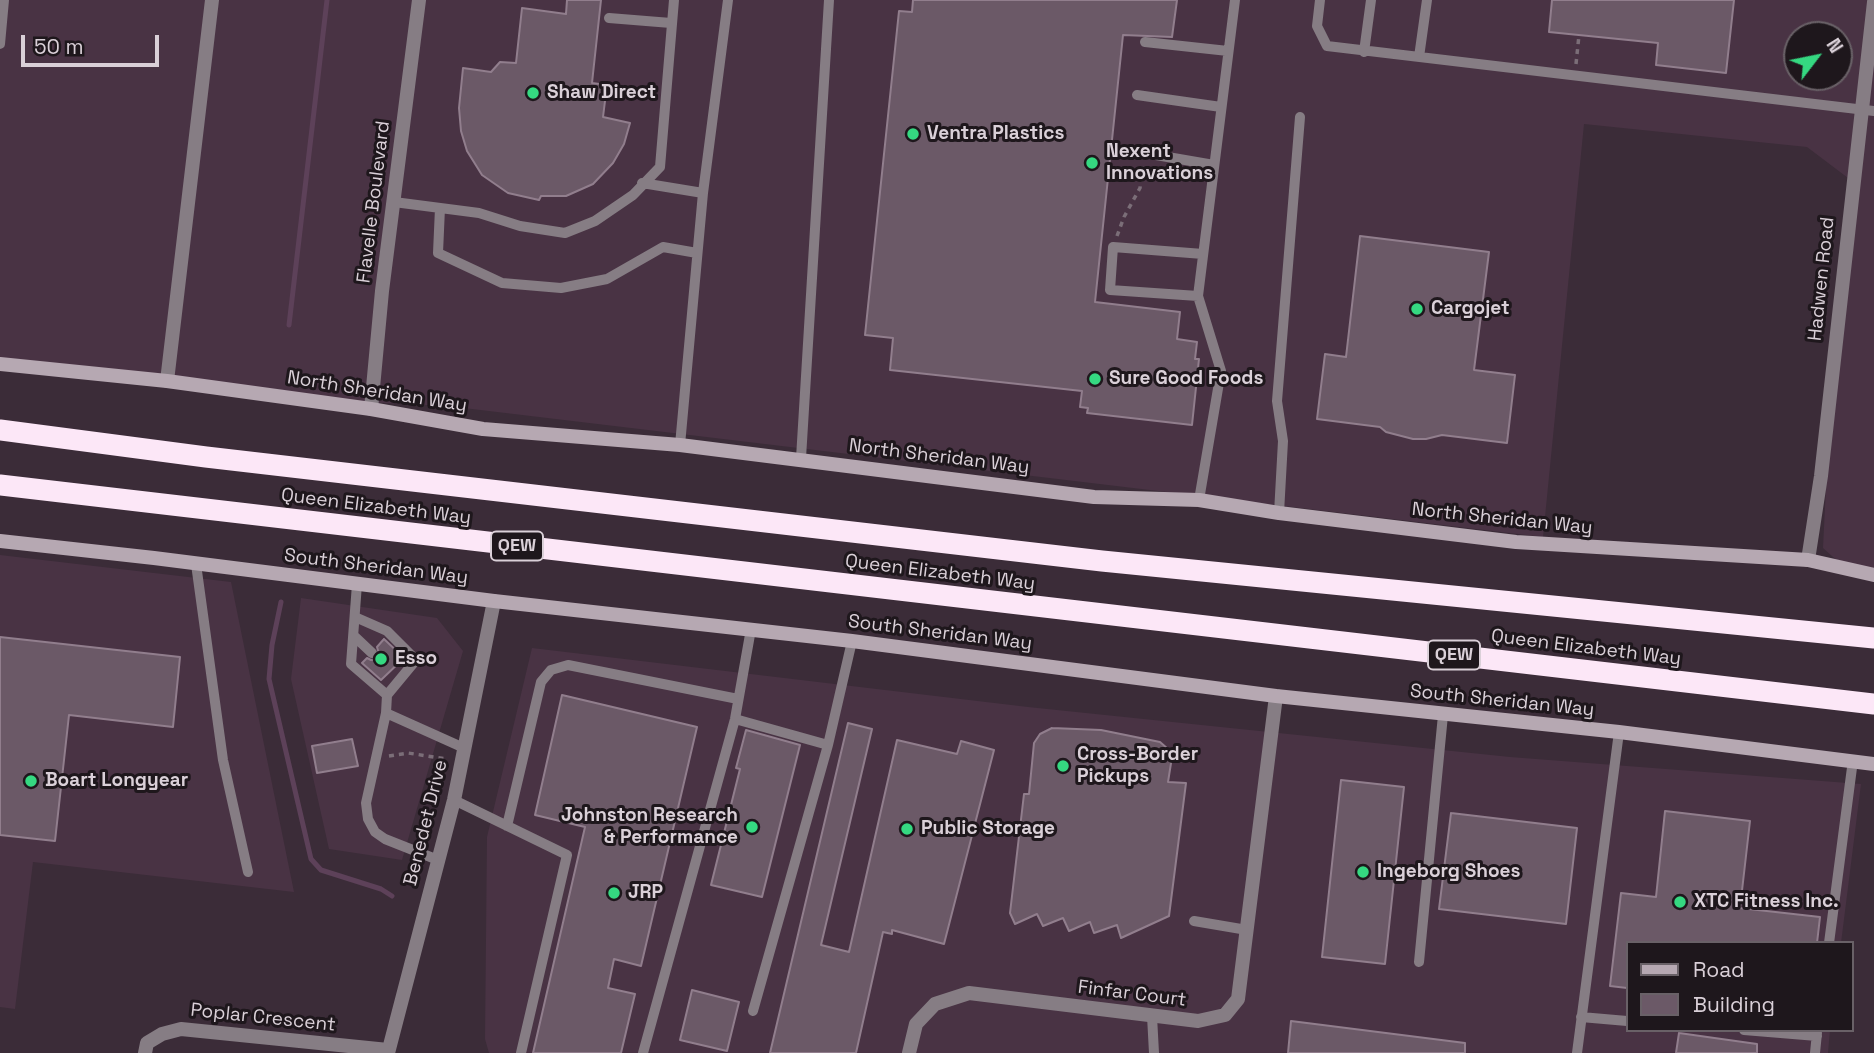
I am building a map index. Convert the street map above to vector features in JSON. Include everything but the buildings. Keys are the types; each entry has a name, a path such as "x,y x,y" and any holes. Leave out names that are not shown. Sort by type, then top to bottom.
{"highway":[{"name":"Queen Elizabeth Way","path":"0,430 206,457 1102,561 1874,638"},
{"name":"Queen Elizabeth Way","path":"0,485 1874,704"}],"street":[{"path":"167,381 212,0"},
{"name":"Flavelle Boulevard","path":"371,409 419,0"},
{"name":"Hadwen Road","path":"1808,560 1868,110 1874,2"},
{"name":"North Sheridan Way","path":"0,364 167,381 371,409 483,429 801,458 1094,497 1199,500 1279,513 1516,542 1808,560 1874,575"},
{"name":"South Sheridan Way","path":"0,541 494,601 852,640 1276,696 1619,732 1874,764"},
{"name":"Benedet Drive","path":"388,1051 454,800 494,601"},
{"name":"Finfar Court","path":"909,1053 916,1024 935,1004 969,992 1198,1021 1225,1015 1238,999 1276,696"},
{"name":"Poplar Crescent","path":"145,1053 148,1042 162,1034 181,1029 388,1051"}],"lane":[{"path":"0,44 4,0"},
{"path":"394,202 478,213 520,226 565,233 596,221 633,195 660,167 674,0"},
{"path":"680,445 703,192 728,0"},
{"path":"801,458 829,0"},
{"path":"1199,500 1221,371 1198,296 1235,0"},
{"path":"1320,0 1317,26 1326,46 1868,110"},
{"path":"1364,52 1371,0"},
{"path":"1419,57 1427,0"},
{"path":"609,18 671,23"},
{"path":"1145,42 1228,51"},
{"path":"1137,95 1221,107"},
{"path":"1279,513 1283,441 1277,401 1300,117"},
{"path":"1127,150 1214,165"},
{"path":"642,183 703,192"},
{"path":"440,208 438,253 502,283 561,288 607,279 663,247 697,253"},
{"path":"1198,296 1110,290 1113,247 1203,254"},
{"path":"196,564 223,760 248,872"},
{"path":"357,584 351,664 387,695"},
{"path":"355,617 387,631 416,660 387,695 386,713 366,803 368,819 375,832 385,839 438,860"},
{"path":"643,1053 735,719 751,629"},
{"path":"355,636 372,653"},
{"path":"753,1011 828,745 852,640"},
{"path":"507,826 541,682 551,670 568,665 738,699"},
{"path":"391,671 400,679"},
{"path":"386,713 463,755"},
{"path":"1419,962 1443,715"},
{"path":"735,719 828,745"},
{"path":"1577,1053 1619,732"},
{"path":"1829,941 1853,760"},
{"path":"454,800 567,855 521,1053"},
{"path":"1194,921 1247,930"},
{"path":"1152,1016 1154,1053"},
{"path":"1581,1017 1626,1021"},
{"path":"1793,1032 1817,1033 1815,1053"}],"path":[{"path":"1575,75 1579,35"},
{"path":"1113,247 1124,217 1140,188 1144,153"},
{"path":"374,761 408,753 463,755"}],"shaded area":[{"path":"0,0 1874,0 1874,568 1842,565 1823,548 1832,363 1852,181 1807,147 1584,124 1543,537 447,406 342,401 0,359"},
{"path":"0,555 231,582 294,892 33,862 15,1009 0,1007"},
{"path":"301,598 437,618 463,651 402,860 329,849 291,679"},
{"path":"532,648 1028,707 1510,757 1861,784 1841,941 1626,941 1626,1032 1830,1032 1828,1053 489,1053 485,1039 487,837"}],"waterway":[{"path":"289,325 327,0"},
{"path":"281,602 272,645 269,679 311,859 321,870 381,889 392,896"}],"place":[{"name":"Shaw Direct","path":"533,93"},
{"name":"Ventra Plastics","path":"913,134"},
{"name":"Nexent Innovations","path":"1092,163"},
{"name":"Cargojet","path":"1417,309"},
{"name":"Sure Good Foods","path":"1095,379"},
{"name":"Esso","path":"381,659"},
{"name":"Cross-Border Pickups","path":"1063,766"},
{"name":"Boart Longyear","path":"31,781"},
{"name":"Johnston Research & Performance","path":"752,827"},
{"name":"Public Storage","path":"907,829"},
{"name":"Ingeborg Shoes","path":"1363,872"},
{"name":"JRP","path":"614,893"},
{"name":"XTC Fitness Inc.","path":"1680,902"}]}
